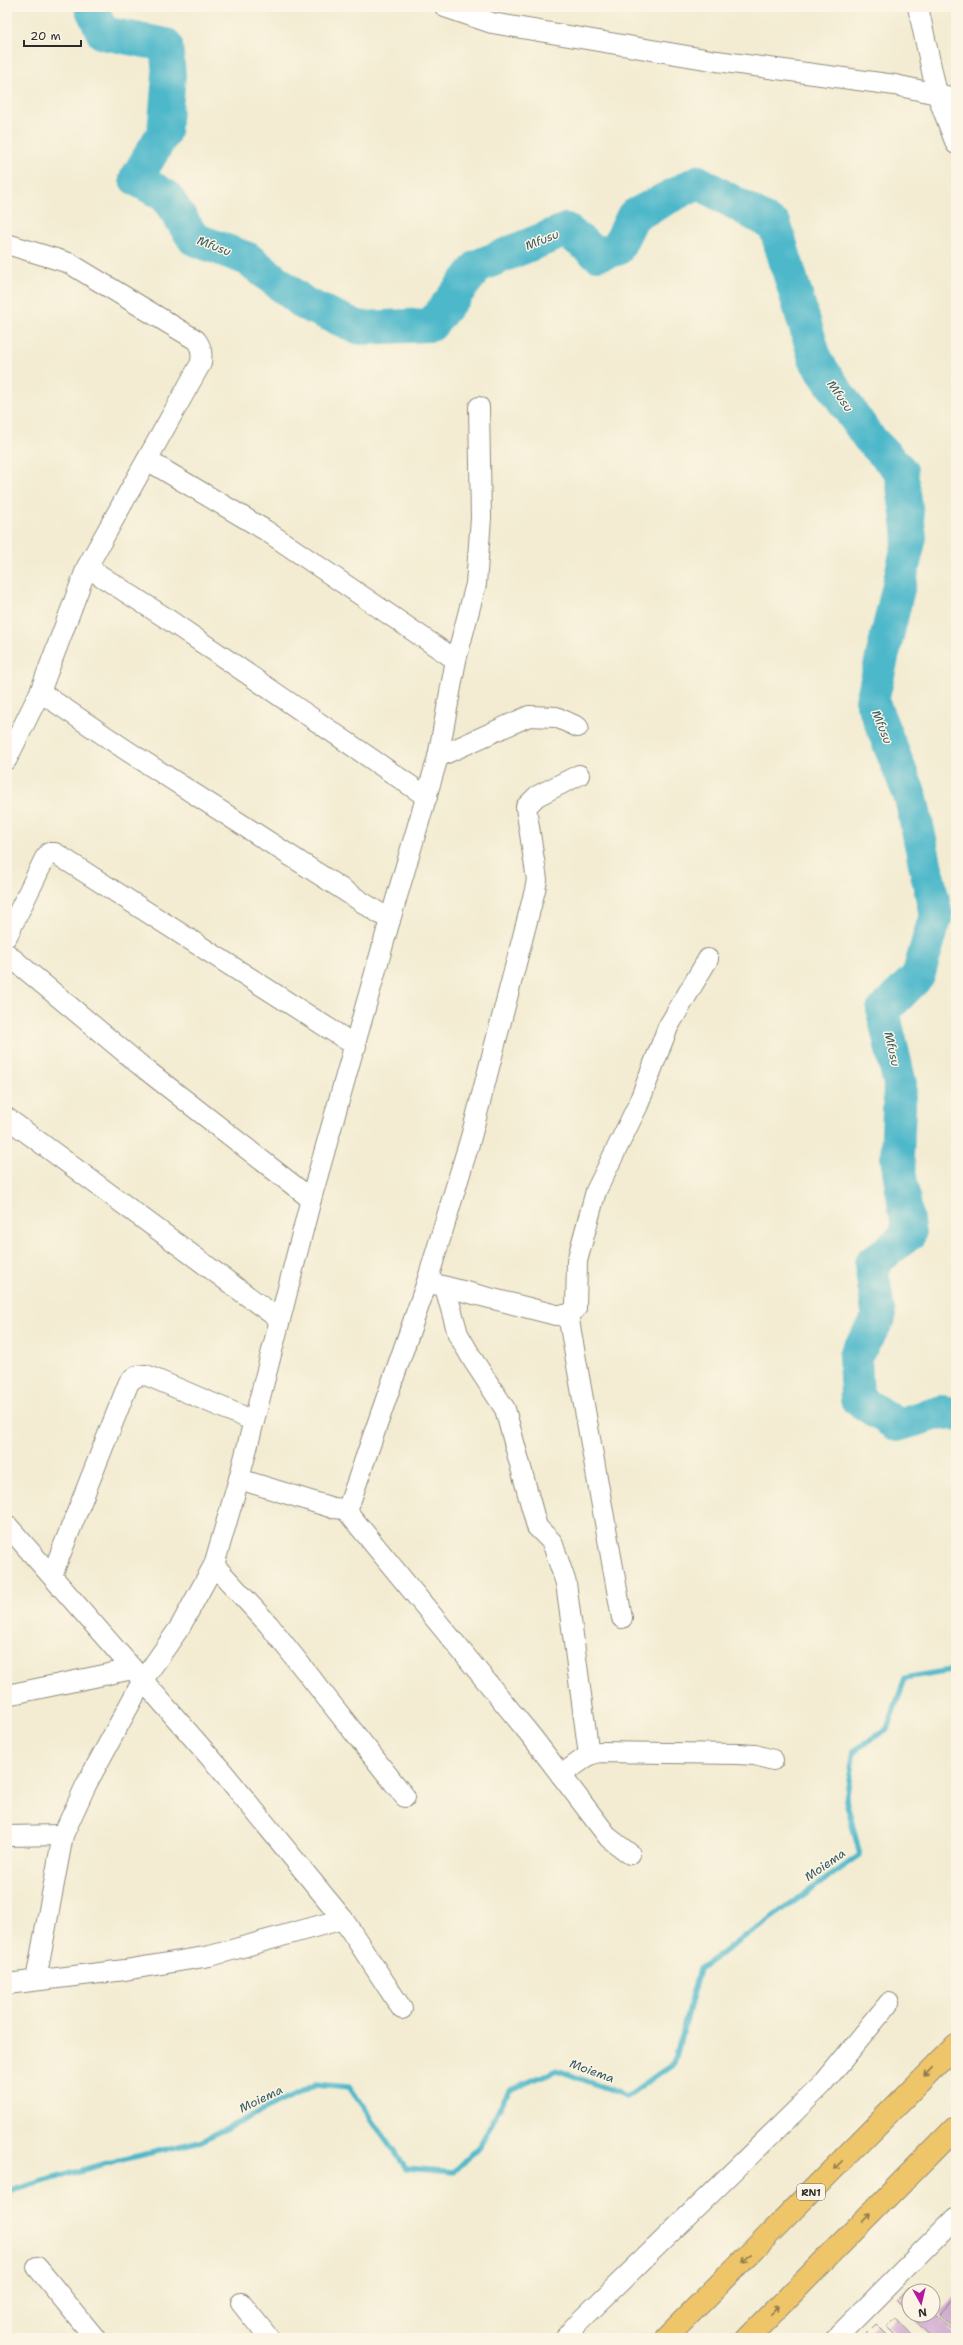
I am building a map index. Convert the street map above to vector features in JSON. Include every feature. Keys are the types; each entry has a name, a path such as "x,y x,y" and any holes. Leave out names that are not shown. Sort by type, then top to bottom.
{"highway":[{"name":"RN1","path":"666,2338 956,2044"},
{"path":"748,2338 956,2126"}],"street":[{"path":"445,7 500,24 717,61 895,85 947,96"},
{"path":"918,7 947,96 956,144"},
{"path":"7,244 68,264 196,340 201,347 201,364 87,567 40,692 7,759"},
{"path":"36,1980 63,1835 138,1675 180,1627 214,1565 239,1479 311,1199 438,757 456,660 476,584 481,518 479,407"},
{"path":"147,460 265,530 456,660"},
{"path":"87,567 163,616 427,797"},
{"path":"40,692 126,750 390,920"},
{"path":"438,757 529,716 556,718 578,727"},
{"path":"345,1509 349,1505 436,1285 471,1136 537,880 526,807 537,796 579,775"},
{"path":"7,936 45,858 49,853 55,852 356,1046"},
{"path":"7,954 140,1065 311,1199"},
{"path":"436,1285 556,1316 568,1315 576,1308 577,1261 596,1191 638,1105 668,1027 708,959"},
{"path":"7,1118 280,1320"},
{"path":"436,1285 458,1334 505,1409 537,1527 552,1542 566,1583 589,1755"},
{"path":"568,1315 622,1618"},
{"path":"52,1575 129,1382 137,1376 146,1375 254,1421"},
{"path":"239,1479 333,1508 345,1509 561,1775 609,1838 630,1854"},
{"path":"7,1525 222,1771 343,1920 402,2009"},
{"path":"214,1565 269,1625 405,1797"},
{"path":"7,1695 138,1675"},
{"path":"561,1775 589,1755 600,1752 738,1754 756,1755 773,1760"},
{"path":"7,1836 63,1835"},
{"path":"7,1984 125,1970 210,1956 343,1920"},
{"path":"565,2338 576,2325 822,2085 889,2003"},
{"path":"836,2338 954,2224"},
{"path":"37,2267 95,2338"},
{"path":"241,2303 269,2338"}],"building":[{"path":"901,2295 901,2303 897,2299"},
{"path":"956,2296 956,2332 941,2317 941,2313"},
{"path":"896,2318 912,2335 909,2338 899,2338 887,2326"},
{"path":"941,2320 956,2336 955,2338 932,2338 918,2323 941,2323"},
{"path":"876,2324 890,2338 862,2338"}],"waterway":[{"name":"Mfusu","path":"91,7 103,33 166,45 169,75 164,132 136,179 166,196 194,239 248,259 305,304 360,328 431,325 478,266 566,230 597,254 617,249 633,216 698,182 775,226 816,361 868,437 901,471 910,537 872,701 911,798 936,915 918,976 883,1011 900,1084 897,1157 909,1234 871,1264 879,1318 855,1356 857,1399 897,1425 942,1412 956,1414"},
{"name":"Moiema","path":"7,2192 100,2165 201,2141 316,2084 349,2087 406,2168 454,2172 480,2146 509,2090 557,2070 627,2096 674,2063 699,1969 860,1855 846,1800 854,1751 887,1729 905,1678 956,1669"}]}
